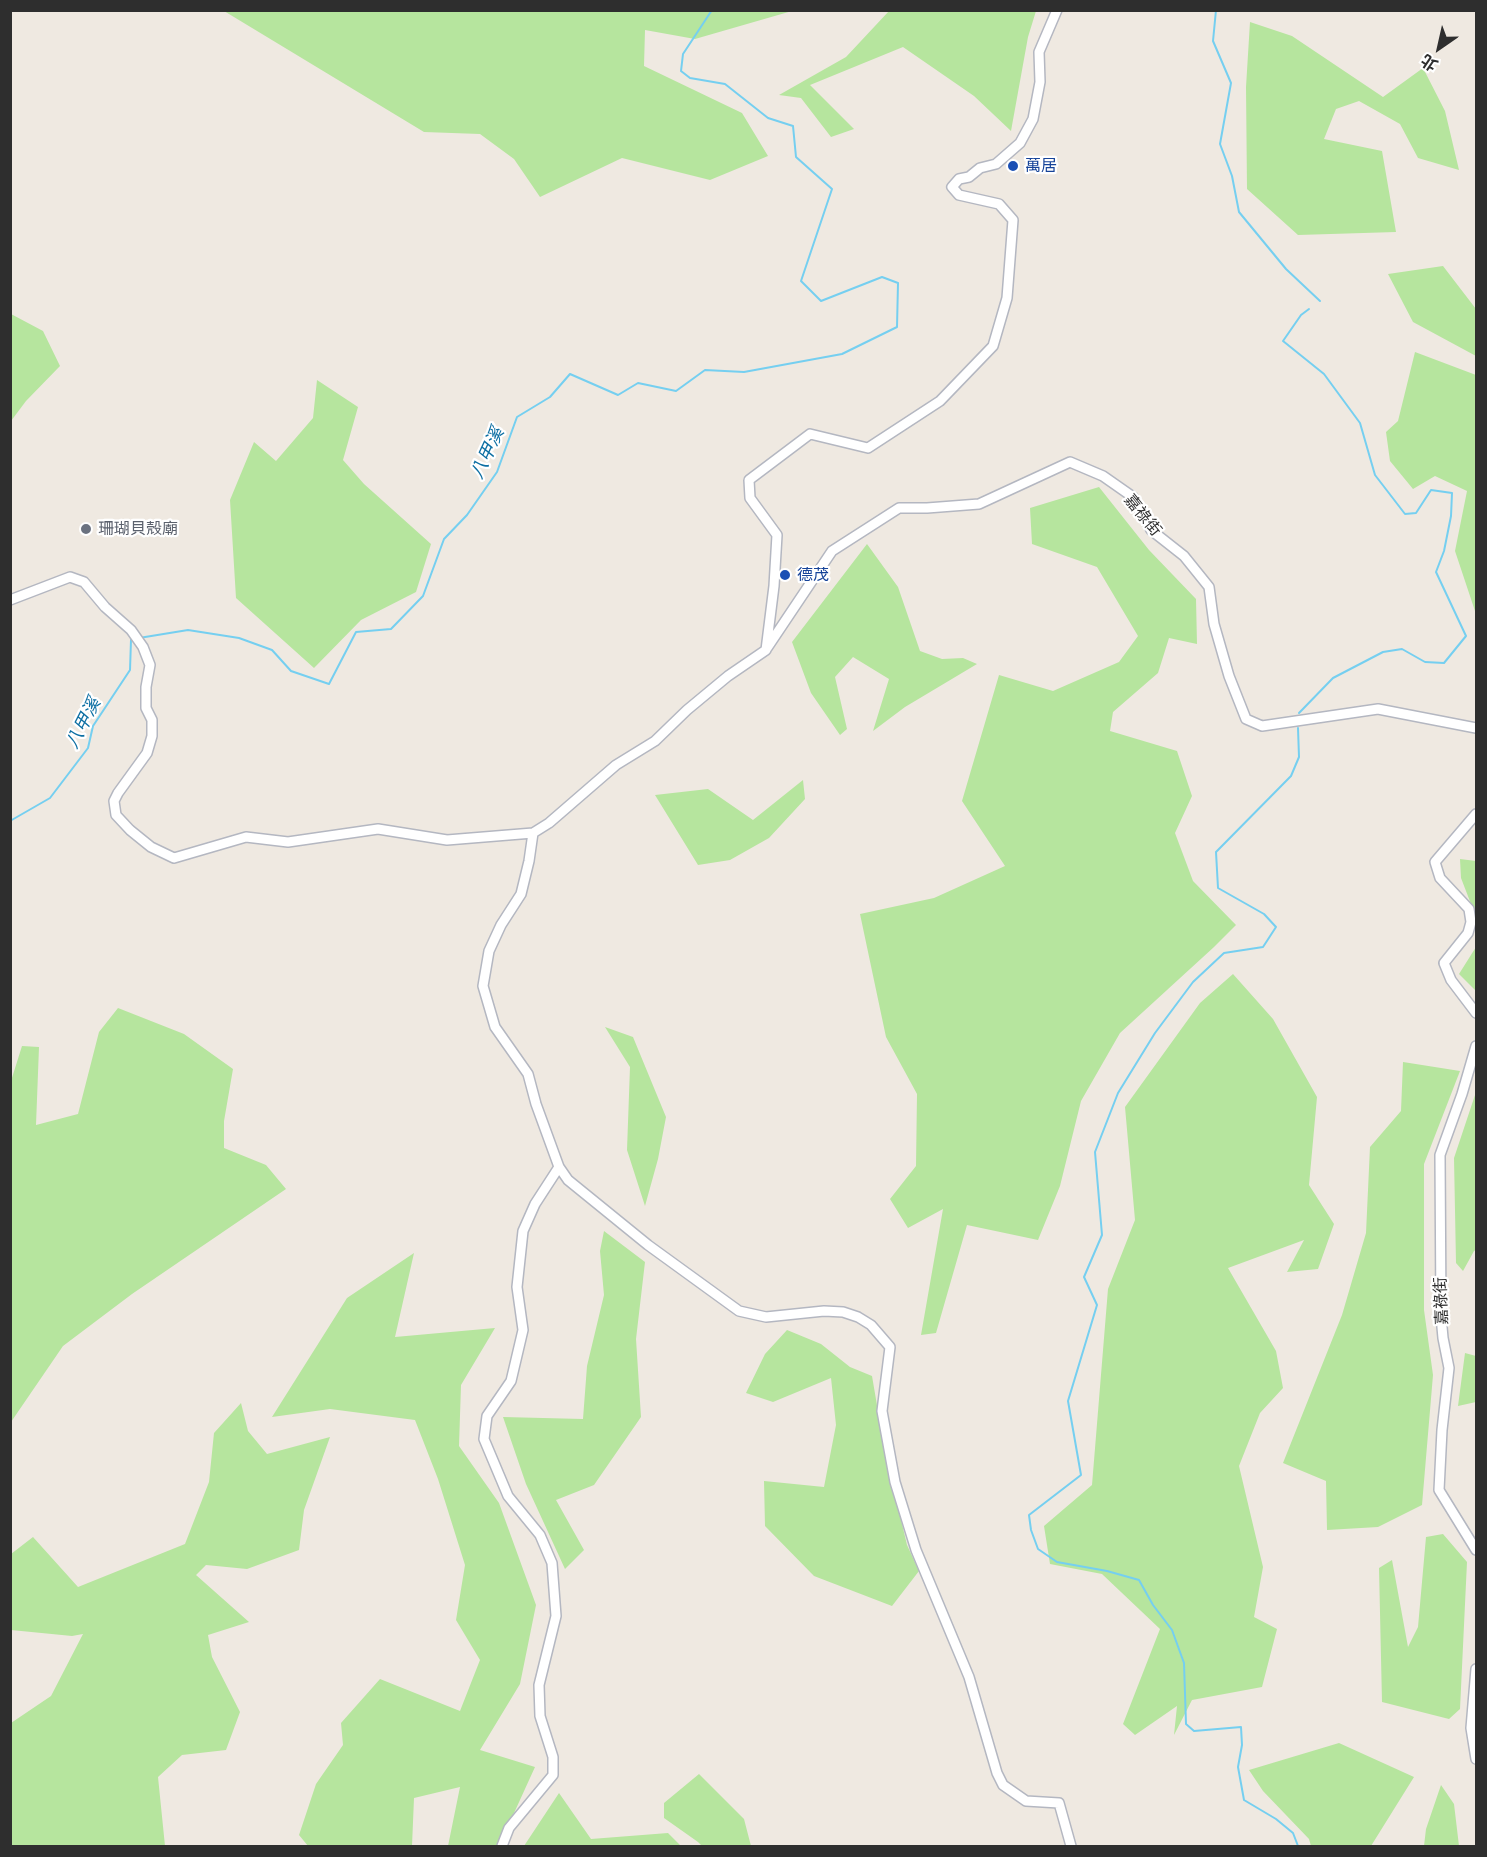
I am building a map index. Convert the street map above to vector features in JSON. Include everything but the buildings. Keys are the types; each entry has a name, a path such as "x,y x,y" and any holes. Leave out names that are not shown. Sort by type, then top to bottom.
{"street":[{"path":"10,600 70,577 84,582 105,607 134,633 150,665 146,687 146,708 152,720 152,736 147,753 114,801 116,815 151,847 174,858 246,837 288,842 378,829 447,840 533,833 549,823 616,765 655,741 687,710 728,676 766,650 774,586 777,535 750,498 749,480 810,434 868,448 940,401 993,346 1007,298 1013,220 999,204 959,195 952,187 959,179 969,177 980,168 996,164 1020,143 1033,119 1040,82 1039,52 1057,10"},
{"name":"嘉祿街","path":"766,650 832,551 900,508 979,504 1070,462 1103,476 1133,497 1151,530 1184,556 1209,586 1214,624 1229,676 1246,719 1262,726 1378,709 1476,728"},
{"path":"1476,814 1435,862 1440,878 1468,909 1471,922 1468,933 1444,963 1451,980 1476,1013"},
{"path":"533,833 521,894 501,925 489,951 483,986 495,1027 528,1074 536,1104 559,1167 568,1180 639,1238 739,1311 766,1317 824,1311 843,1312 871,1325 890,1347 882,1411 895,1482 916,1550 969,1677 997,1773 1003,1785 1026,1802 1059,1803 1071,1846"},
{"name":"嘉祿街","path":"1476,1046 1440,1155 1439,1185 1441,1316 1449,1368 1442,1430 1439,1490 1476,1550"},
{"path":"502,1846 509,1828 553,1775 553,1757 540,1716 539,1685 556,1616 552,1563 540,1536 508,1496 484,1439 487,1416 511,1381 523,1330 517,1287 523,1231 535,1204 559,1167"},
{"path":"1476,1669 1471,1728 1476,1759"}],"green space":[{"path":"224,11 792,11 695,39 645,30 644,66 742,113 768,156 710,180 622,158 540,197 514,159 480,134 424,132"},
{"path":"889,11 1036,11 1028,37 1011,131 974,96 903,47 810,85 854,129 831,137 801,98 779,95 846,57"},
{"path":"1250,22 1292,36 1383,97 1423,68 1445,111 1459,170 1418,158 1400,124 1359,101 1336,109 1324,139 1382,151 1396,232 1298,235 1247,189 1246,87"},
{"path":"1443,266 1476,309 1476,356 1413,322 1388,274"},
{"path":"11,314 43,331 60,366 26,401 11,421"},
{"path":"1415,352 1476,375 1476,614 1455,551 1467,491 1435,476 1413,489 1390,461 1386,432 1398,421"},
{"path":"317,380 358,407 343,460 364,484 431,544 416,592 361,620 314,668 236,598 230,500 254,442 276,461 313,418"},
{"path":"1099,487 1149,550 1196,599 1197,644 1169,638 1158,673 1113,712 1110,731 1177,751 1192,796 1175,833 1193,881 1236,925 1120,1033 1081,1101 1060,1186 1038,1240 967,1225 936,1333 921,1335 943,1209 908,1228 890,1199 916,1166 917,1094 886,1037 860,914 934,898 1005,866 962,801 999,675 1053,691 1119,662 1138,636 1097,567 1032,544 1030,508"},
{"path":"867,544 898,587 920,651 942,659 963,658 977,664 905,707 873,731 889,679 853,657 835,677 847,729 840,735 811,693 792,642"},
{"path":"803,780 805,799 769,838 730,860 698,865 655,795 708,789 753,820"},
{"path":"1460,859 1476,861 1476,917 1461,878"},
{"path":"1476,947 1476,991 1459,974"},
{"path":"1233,974 1273,1019 1317,1097 1309,1185 1334,1224 1318,1269 1287,1272 1304,1240 1228,1268 1276,1351 1283,1388 1260,1413 1239,1466 1263,1567 1254,1617 1277,1629 1262,1687 1192,1700 1174,1735 1177,1706 1135,1735 1123,1724 1160,1629 1102,1574 1050,1564 1044,1526 1092,1485 1108,1289 1135,1220 1125,1107 1200,1003"},
{"path":"118,1008 184,1034 233,1069 224,1121 224,1148 266,1165 286,1189 132,1294 63,1346 11,1422 11,1081 22,1046 39,1047 36,1125 78,1114 99,1032"},
{"path":"605,1027 633,1037 666,1117 658,1159 645,1206 627,1150 630,1067"},
{"path":"1403,1062 1460,1071 1424,1164 1424,1310 1433,1375 1422,1505 1378,1527 1327,1530 1326,1481 1283,1463 1342,1315 1366,1233 1370,1147 1401,1111"},
{"path":"1476,1092 1476,1250 1463,1271 1456,1263 1454,1158"},
{"path":"604,1231 645,1262 636,1339 641,1417 594,1485 556,1500 584,1550 565,1569 526,1484 503,1417 583,1419 587,1366 604,1295 600,1251"},
{"path":"414,1253 395,1337 495,1328 461,1385 459,1446 499,1503 536,1605 520,1684 480,1750 535,1767 499,1846 448,1846 460,1787 414,1798 412,1846 308,1846 299,1835 316,1784 343,1745 341,1723 380,1679 460,1711 480,1660 456,1620 465,1565 438,1479 415,1420 330,1409 272,1417 347,1298"},
{"path":"787,1330 821,1344 850,1367 872,1376 885,1452 907,1545 919,1571 892,1606 814,1576 765,1526 764,1481 824,1487 836,1425 831,1378 773,1402 746,1393 765,1354"},
{"path":"1465,1353 1476,1356 1476,1402 1458,1406"},
{"path":"241,1403 248,1431 267,1454 330,1437 304,1510 299,1550 247,1569 206,1565 196,1575 249,1622 208,1635 212,1657 240,1712 226,1750 182,1755 158,1777 165,1846 11,1846 11,1723 51,1696 83,1634 72,1636 11,1630 11,1554 33,1537 78,1587 185,1544 209,1482 214,1433"},
{"path":"1443,1534 1467,1562 1460,1709 1449,1719 1382,1702 1379,1568 1392,1560 1408,1647 1418,1627 1426,1537"},
{"path":"1339,1743 1414,1777 1371,1846 1311,1846 1309,1839 1263,1791 1249,1770"},
{"path":"699,1774 744,1819 751,1846 702,1846 664,1818 664,1803"},
{"path":"1441,1785 1454,1804 1459,1846 1424,1846 1426,1829"},
{"path":"559,1793 591,1839 668,1833 681,1846 524,1846"}],"waterway":[{"name":"八甲溪","path":"139,638 188,630 239,638 272,650 291,671 329,684 356,632 391,629 423,596 444,539 467,515 497,472 517,417 550,397 570,374 618,395 638,383 676,391 705,370 744,372 842,354 897,327 898,283 882,277 821,301 801,281 832,189 796,157 793,126 768,118 725,84 690,78 681,71 683,54 712,10"},
{"path":"1216,10 1213,41 1231,83 1220,144 1232,176 1239,212 1286,269 1320,301"},
{"path":"1299,713 1333,678 1383,652 1402,649 1425,662 1444,663 1466,636 1436,572 1444,551 1451,516 1452,493 1431,490 1416,513 1405,514 1375,475 1360,423 1324,374 1283,341 1301,315 1309,309"},
{"name":"八甲溪","path":"10,821 50,798 88,748 93,726 130,670 131,640 133,639"},
{"path":"1298,728 1299,757 1291,776 1216,852 1218,888 1264,914 1276,927 1263,947 1224,953 1193,982 1155,1033 1118,1093 1095,1152 1102,1235 1084,1277 1097,1305 1068,1401 1081,1475 1029,1515 1031,1530 1038,1549 1057,1562 1107,1571 1139,1580 1153,1605 1172,1630 1184,1663 1186,1724 1194,1731 1241,1727 1242,1745 1238,1767 1244,1800 1276,1819 1293,1833 1298,1846"}],"place":[{"name":"萬居","path":"1013,166"},
{"name":"珊瑚貝殼廟","path":"86,529"},
{"name":"德茂","path":"785,575"}]}
